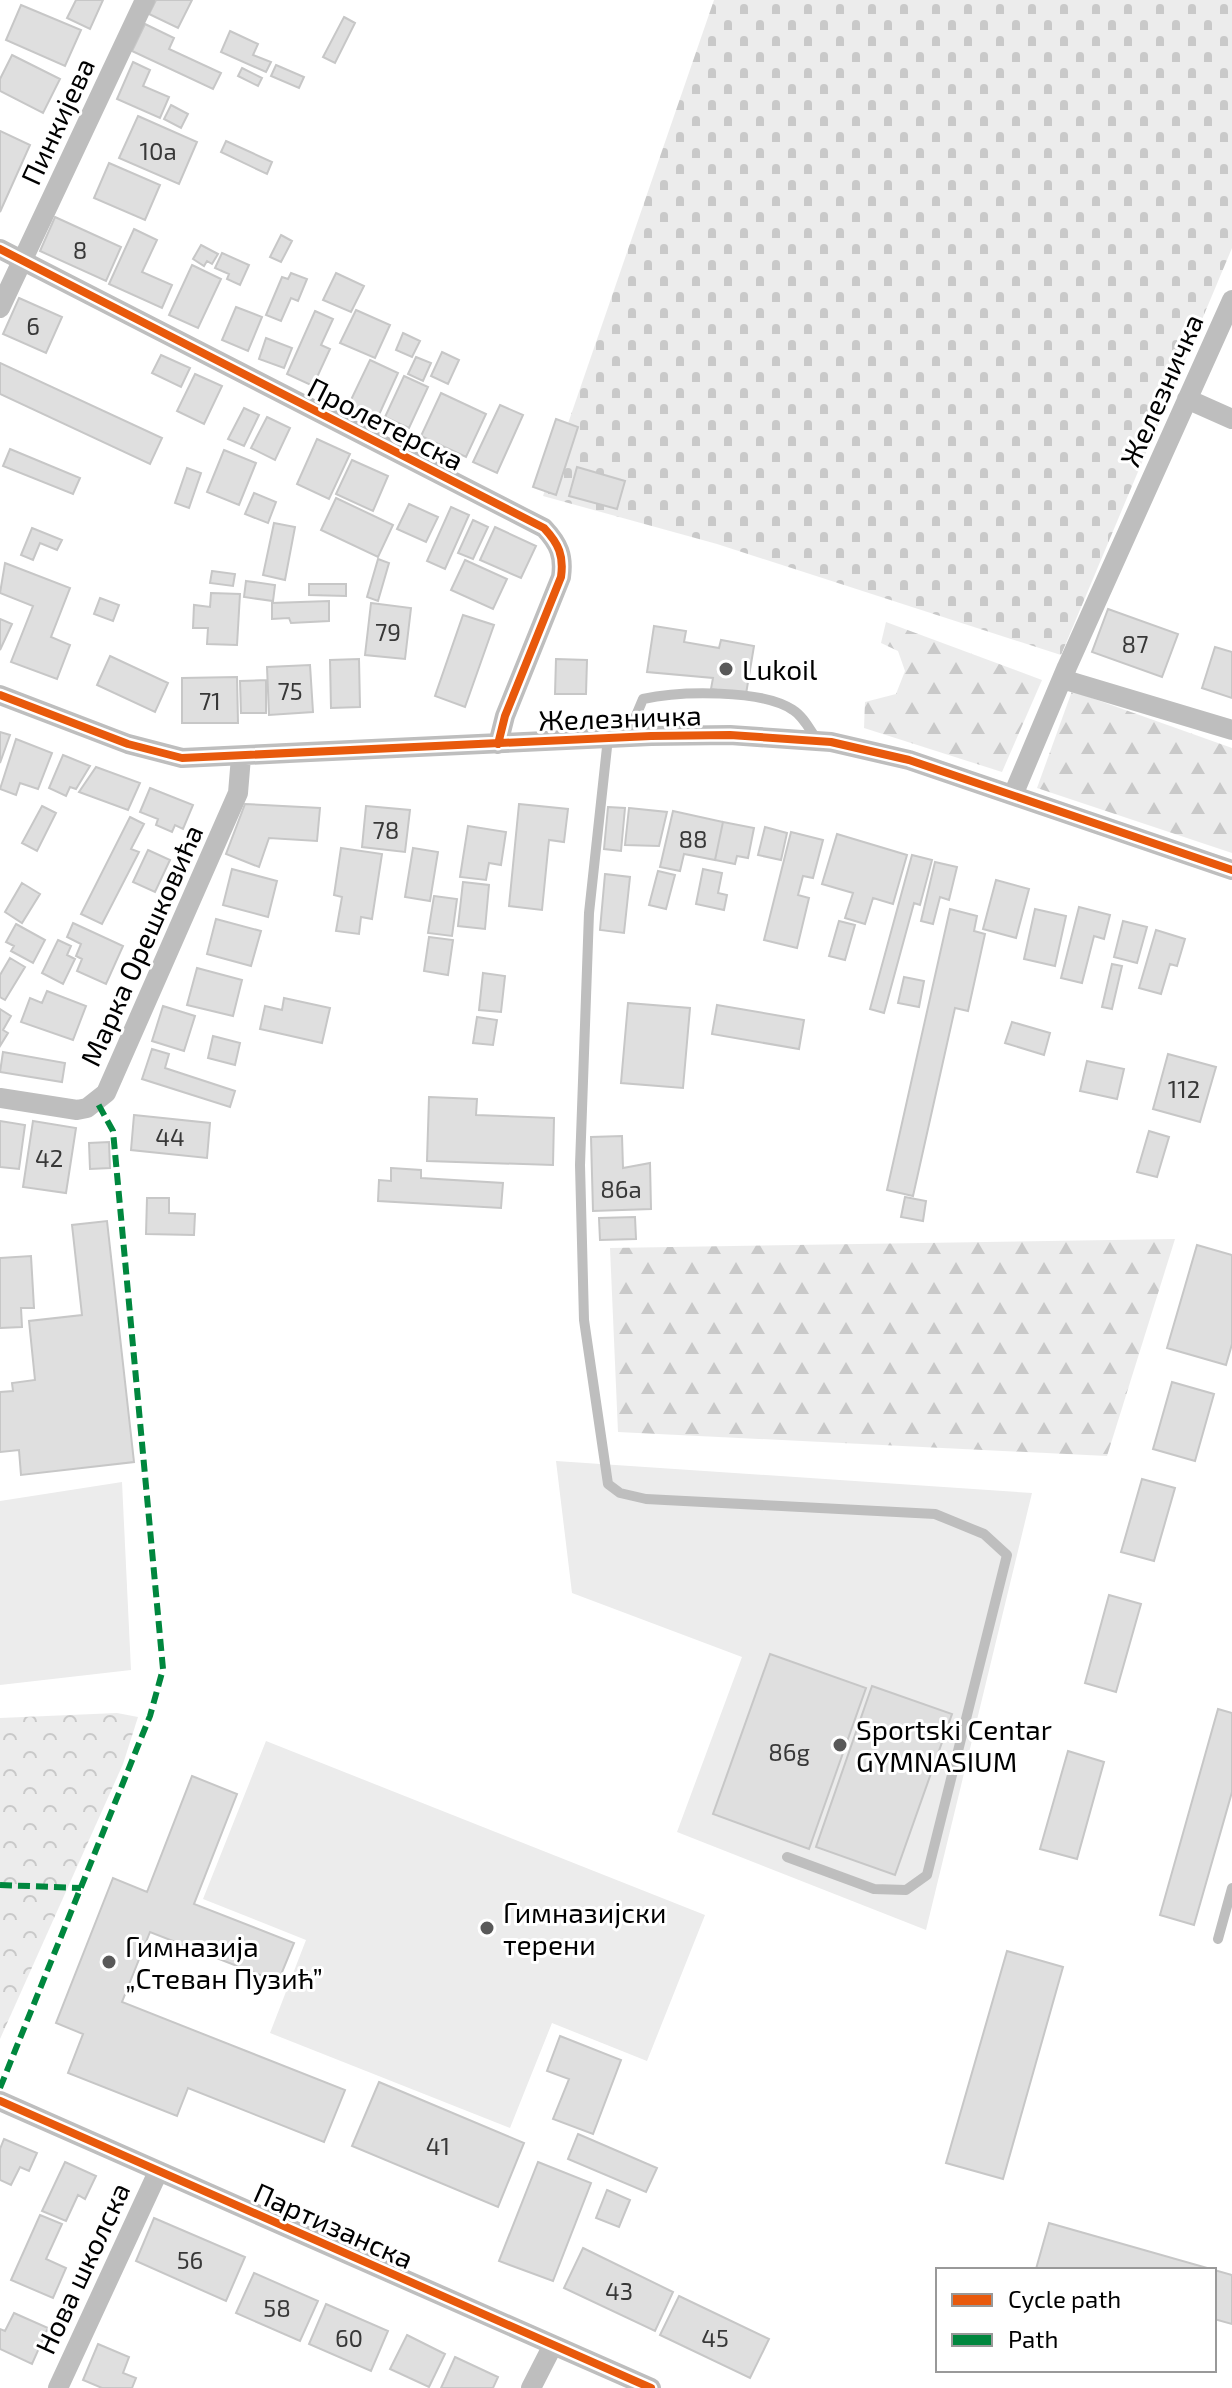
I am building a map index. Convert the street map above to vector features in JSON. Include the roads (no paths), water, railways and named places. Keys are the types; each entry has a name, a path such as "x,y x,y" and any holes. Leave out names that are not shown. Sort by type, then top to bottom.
{"street":[{"name":"Пинкијева","path":"0,308 145,0"},
{"name":"Пролетерска","path":"0,249 544,528 562,554 561,577 505,716 498,744"},
{"name":"Железничка","path":"1013,795 1232,300"},
{"path":"1187,399 1232,419"},
{"path":"1062,679 1232,730"},
{"name":"Железничка","path":"0,695 167,756 241,757 730,735 818,741 909,760 1232,870"},
{"name":"Марка Орешковића","path":"0,1098 77,1110 87,1108 106,1093 238,793 241,757"},
{"name":"Партизанска","path":"0,2101 651,2388"},
{"name":"Нова школска","path":"58,2388 158,2172"},
{"path":"531,2388 553,2345"}],"lane":[{"path":"787,1857 874,1889 906,1890 927,1875 1007,1555 984,1534 935,1514 646,1499 620,1493 608,1484 584,1320 580,1149 589,913 618,738 643,699 674,692 772,700 795,711 818,741"},
{"path":"1218,1939 1232,1888"}],"place":[{"name":"Lukoil","path":"726,669"},
{"name":"Sportski Centar GYMNASIUM","path":"840,1745"},
{"name":"Гимназијски терени","path":"487,1928"},
{"name":"Гимназија „Стеван Пузић”","path":"109,1962"}]}
